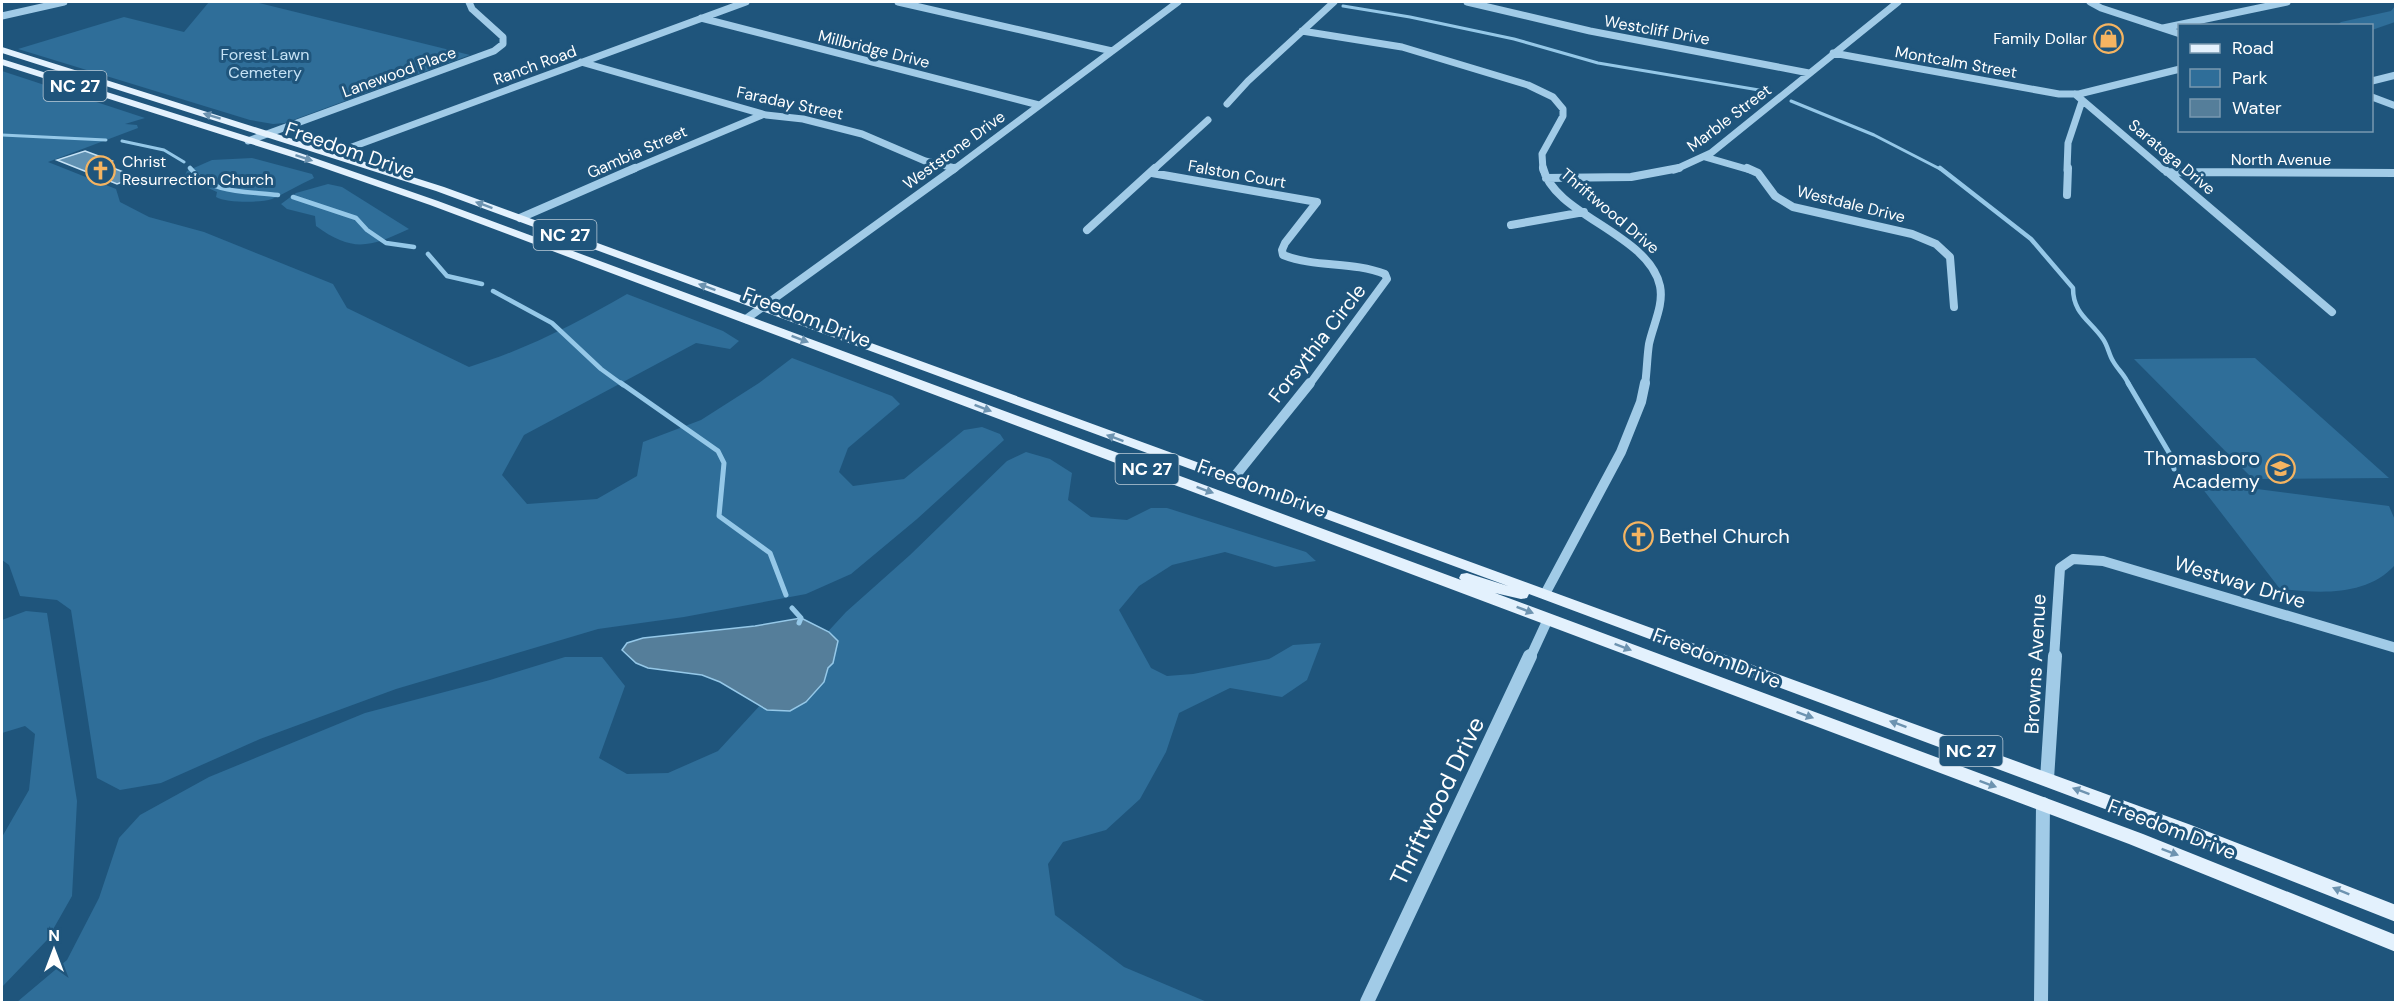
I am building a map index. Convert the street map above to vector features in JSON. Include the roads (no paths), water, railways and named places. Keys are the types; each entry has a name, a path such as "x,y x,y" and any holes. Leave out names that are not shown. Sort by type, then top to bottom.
{"main road":[{"name":"Freedom Drive","path":"2,50 333,154 520,218 1231,481 2150,816 2396,914"},
{"name":"Freedom Drive","path":"2,63 404,192 2043,804 2319,911 2396,944"},
{"path":"23,69 38,69 82,82 121,87"},
{"path":"1243,505 1261,505 1290,514 1502,590 1545,594"},
{"path":"1548,619 1585,619 1845,712 1864,712"}],"street":[{"path":"2,16 64,2"},
{"name":"Lanewood Place","path":"248,141 494,51 503,44 503,37 472,9 469,2"},
{"name":"Ranch Road","path":"333,154 746,2"},
{"path":"898,2 1112,51"},
{"path":"1167,2 1177,2"},
{"name":"Weststone Drive","path":"746,319 955,168 1177,2"},
{"path":"1227,104 1248,81 1334,2"},
{"name":"Westcliff Drive","path":"1467,2 1590,31 1809,73"},
{"name":"Marble Street","path":"1546,178 1662,172 1686,166 1705,157 1898,2"},
{"path":"2089,2 2178,33"},
{"path":"2182,24 2287,2"},
{"name":"Millbridge Drive","path":"701,18 1040,105"},
{"path":"2163,28 2178,25"},
{"name":"Thriftwood Drive","path":"1302,31 1402,47 1528,85 1553,97 1563,109 1563,116 1541,159 1542,170 1546,178 1558,191 1652,266 1661,286 1649,345 1641,403 1607,481 1545,594"},
{"name":"Montcalm Street","path":"1833,53 2046,92 2075,94"},
{"name":"Faraday Street","path":"581,62 766,115 803,118 852,131 925,161 955,168"},
{"path":"2075,94 2178,69"},
{"path":"2373,81 2396,75"},
{"name":"Saratoga Drive","path":"2075,94 2332,312"},
{"path":"2373,97 2396,106"},
{"path":"2067,195 2068,143 2082,100"},
{"name":"Gambia Street","path":"520,218 747,119 766,115"},
{"path":"1087,230 1208,120"},
{"name":"Westdale Drive","path":"1705,157 1739,165 1758,173 1775,196 1793,207 1912,234 1936,244 1950,257 1954,307"},
{"name":"North Avenue","path":"2167,172 2396,173"},
{"name":"Falston Court","path":"1152,173 1317,202"},
{"name":"Forsythia Circle","path":"1231,481 1386,283 1385,274 1375,269 1298,260 1283,255 1282,250 1285,243 1317,202"},
{"path":"1510,225 1584,212"},
{"name":"Westway Drive","path":"2073,559 2103,561 2396,648"},
{"name":"Browns Avenue","path":"2047,778 2060,568 2073,559"},
{"name":"Thriftwood Drive","path":"1367,1002 1548,619"},
{"path":"2041,1002 2043,804"}],"water":[{"path":"801,618 829,632 838,641 833,663 828,668 824,682 806,702 790,711 767,710 720,682 702,675 648,668 636,663 622,650 627,643 643,638 755,626"}],"waterway":[{"path":"1343,6 1410,17 1514,39 1598,63 1765,91"},
{"path":"1791,101 1874,135 1942,170"},
{"path":"2,135 106,140"},
{"path":"122,141 164,150 184,162"},
{"path":"190,168 208,183 219,187 278,195"},
{"path":"1940,168 2031,239 2073,288 2079,311 2103,339 2112,359 2129,384"},
{"path":"293,197 356,218 367,230 386,243 414,247"},
{"path":"428,254 447,276 482,284"},
{"path":"493,291 552,323 601,369 623,385"},
{"path":"621,383 718,451 724,463 719,516 770,553 786,595"},
{"path":"2129,384 2171,456 2174,469"},
{"path":"792,608 801,618 799,623"}],"place":[{"name":"Family Dollar","path":"2108,38"},
{"name":"Christ Resurrection Church","path":"101,170"},
{"name":"Thomasboro Academy","path":"2281,469"},
{"name":"Bethel Church","path":"1638,536"}],"park label":[{"name":"Forest Lawn Cemetery","path":"265,63"}]}
